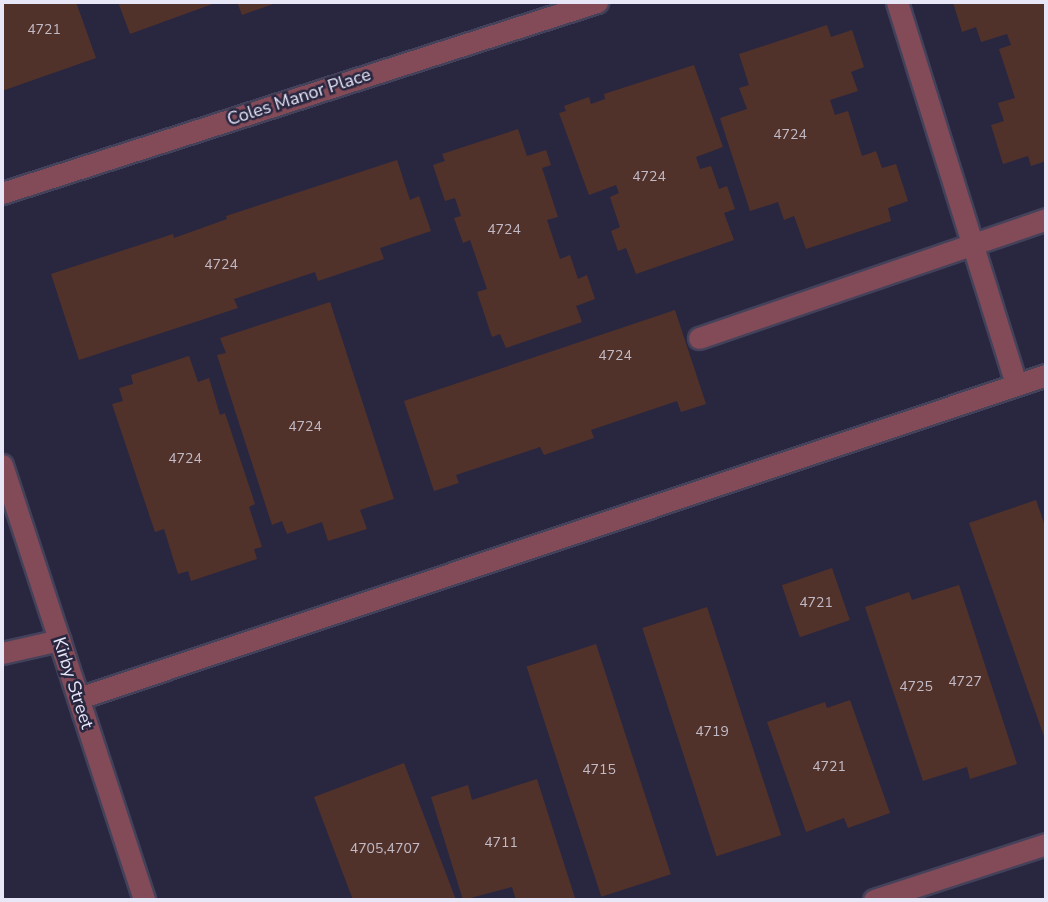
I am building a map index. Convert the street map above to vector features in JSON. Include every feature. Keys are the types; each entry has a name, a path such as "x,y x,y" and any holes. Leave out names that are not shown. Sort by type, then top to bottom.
{"street":[{"name":"Coles Manor Place","path":"2,193 597,2"},
{"path":"897,2 1016,384"},
{"path":"699,338 1046,219"},
{"path":"79,698 1046,374"},
{"name":"Kirby Street","path":"2,465 144,900"},
{"path":"2,653 60,640"},
{"path":"874,900 1046,844"}],"building":[{"path":"2,2 76,2 96,58 2,91"},
{"path":"118,2 218,2 130,34"},
{"path":"237,2 279,2 242,15"},
{"path":"953,2 1046,2 1046,161 1031,166 1028,156 1003,164 991,125 1004,121 998,103 1015,98 999,49 1011,45 1007,34 981,42 976,27 962,32"},
{"path":"827,25 831,37 852,30 864,67 851,72 858,91 830,100 835,115 848,111 862,156 876,151 882,168 896,164 908,201 888,208 891,221 806,249 794,216 784,220 778,202 750,211 720,118 747,109 739,88 749,85 739,54"},
{"path":"694,65 723,147 696,157 700,169 711,166 719,189 727,186 735,209 724,213 734,240 636,274 626,248 618,251 611,231 620,227 610,197 619,193 616,185 589,195 559,113 566,111 564,106 589,97 591,104 605,99 604,94"},
{"path":"518,129 527,156 546,150 551,165 542,168 558,217 547,220 560,259 570,255 578,279 587,275 595,299 576,306 582,322 506,348 500,334 492,337 477,292 487,289 470,240 463,243 454,218 461,216 455,198 445,201 433,165 445,161 442,154"},
{"path":"397,160 410,200 419,196 431,231 380,248 384,259 318,281 315,272 234,299 238,308 79,360 51,274 173,234 174,238 227,219 226,216"},
{"path":"330,302 394,499 360,510 367,529 328,541 322,522 287,534 282,521 272,525 217,355 226,353 220,338"},
{"path":"675,310 706,404 681,412 677,401 591,430 594,438 544,455 540,447 456,475 459,483 434,491 404,401"},
{"path":"189,356 198,382 209,378 220,415 225,413 255,504 249,507 262,547 254,549 257,559 191,581 188,571 178,574 164,529 155,532 112,404 123,401 119,388 133,384 131,375"},
{"path":"1036,500 1046,529 1046,742 969,523"},
{"path":"832,568 850,620 800,637 782,585"},
{"path":"959,585 1017,764 970,779 967,767 923,781 865,607 909,592 912,600"},
{"path":"707,607 781,835 716,856 642,628"},
{"path":"596,644 671,874 601,897 527,667"},
{"path":"850,700 890,813 848,828 844,818 806,832 767,722 825,702 827,708"},
{"path":"404,763 456,900 353,900 314,797"},
{"path":"537,779 575,898 516,900 512,887 463,900 431,797 468,785 472,800"}]}
